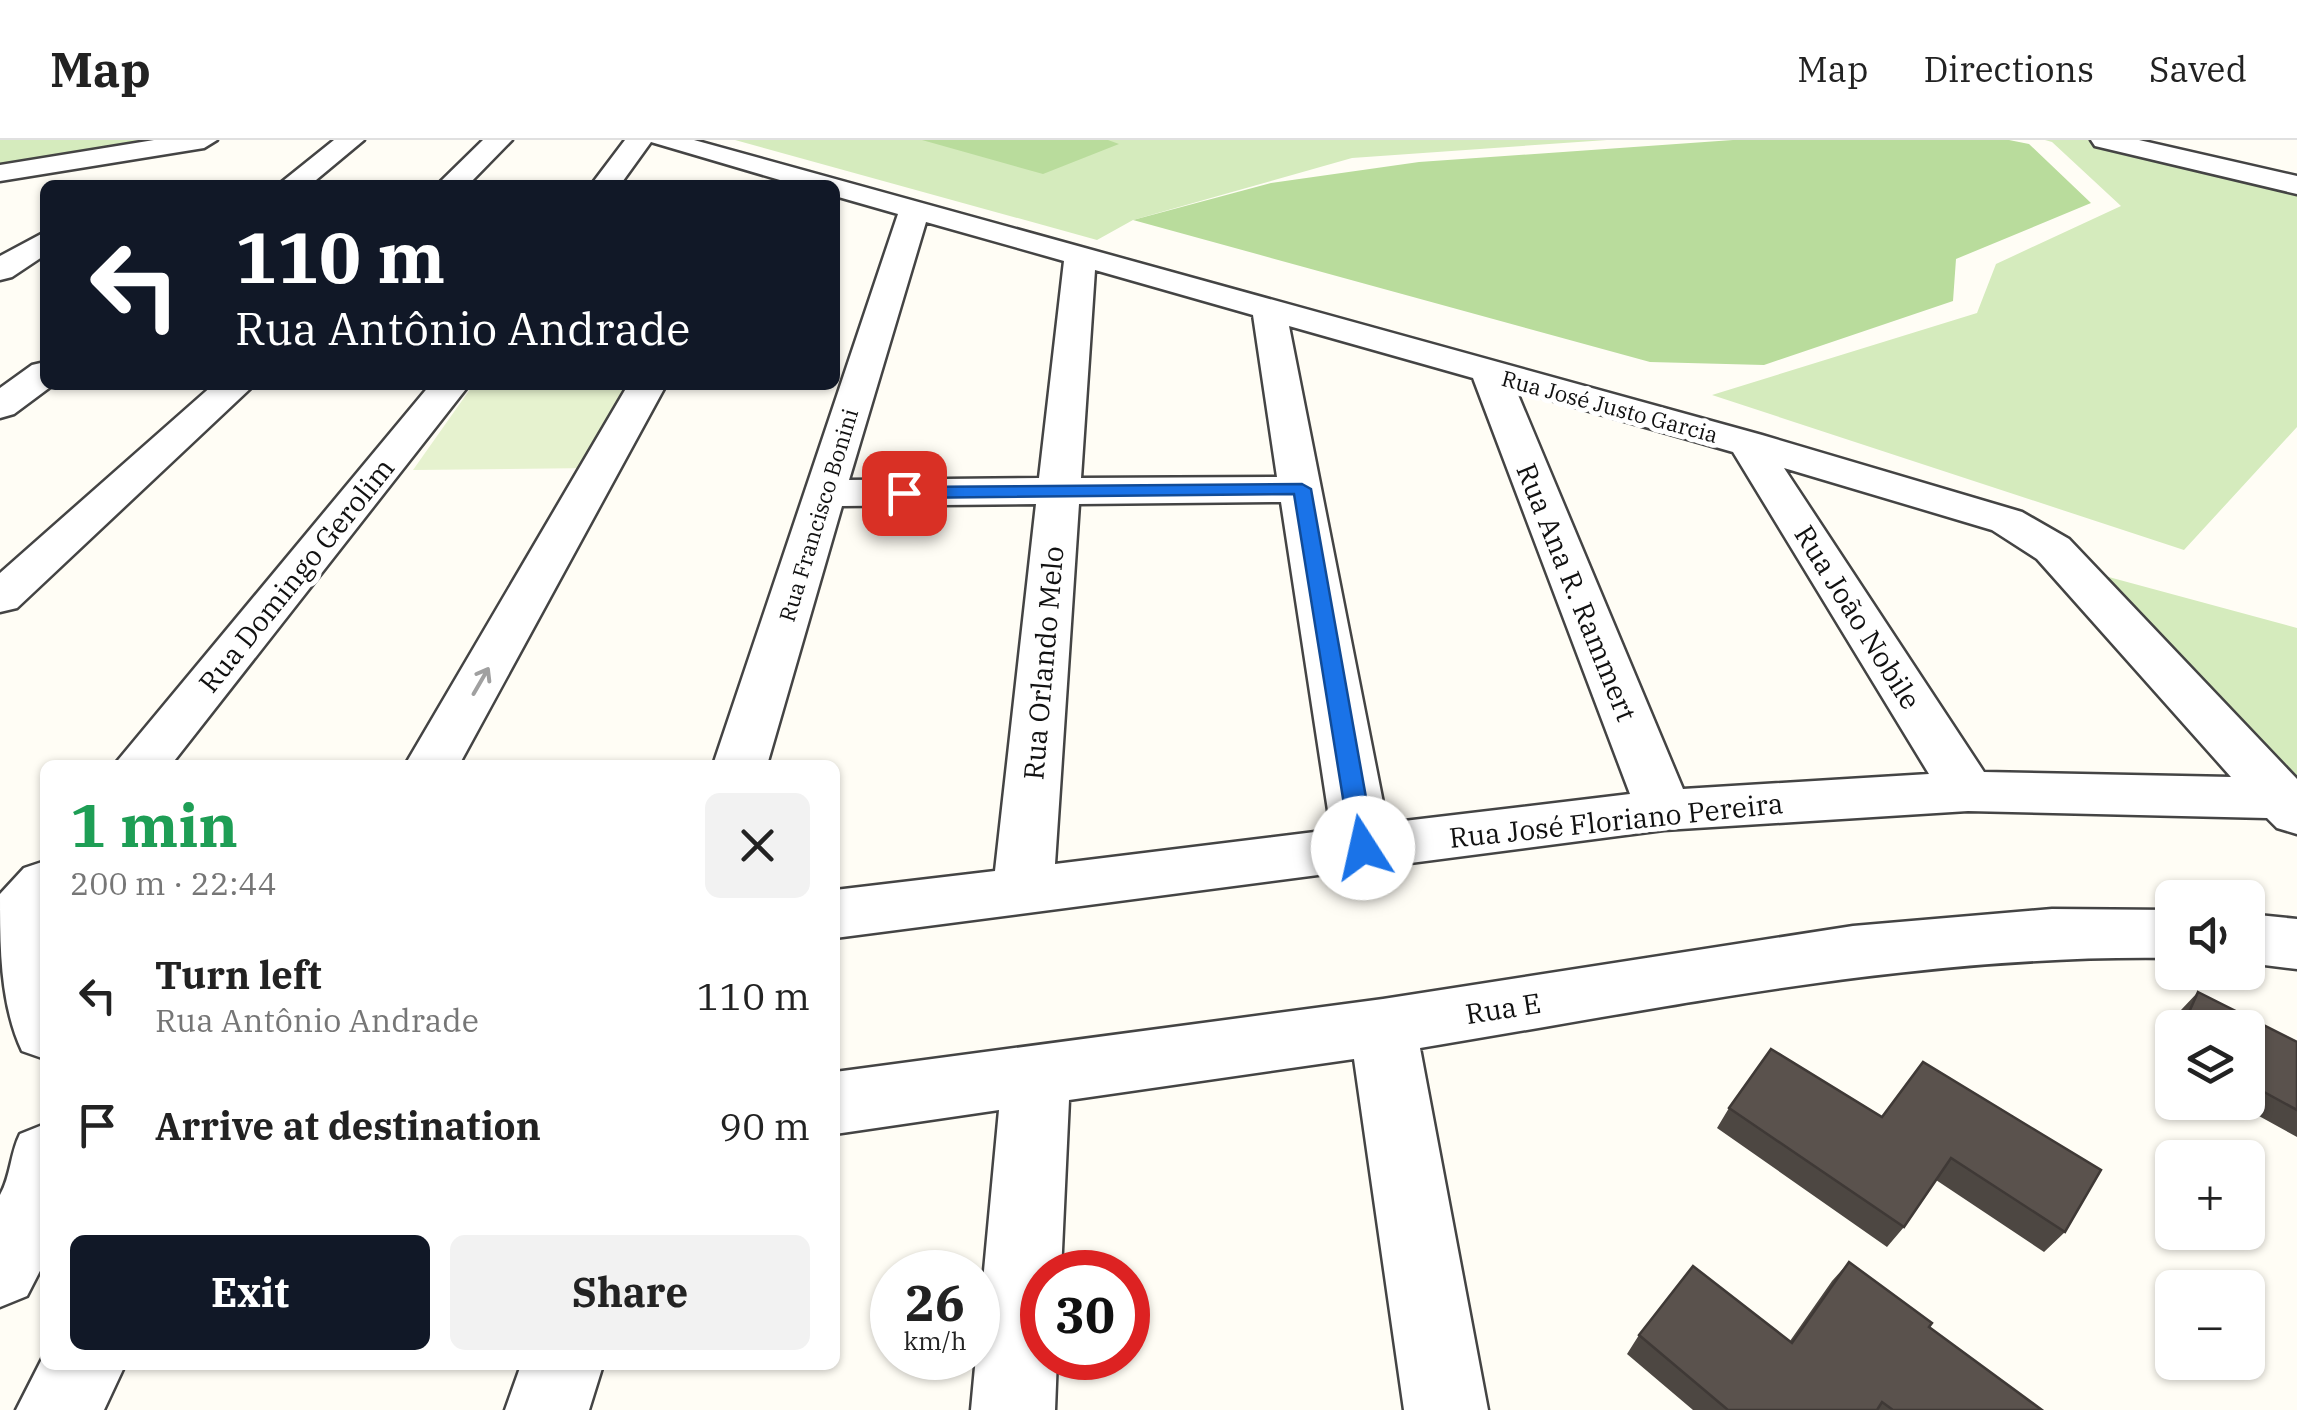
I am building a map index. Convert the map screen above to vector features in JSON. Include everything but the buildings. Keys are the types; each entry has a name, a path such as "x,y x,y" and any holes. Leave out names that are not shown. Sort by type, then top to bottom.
{"street":[{"path":"0,173 203,140"},
{"path":"146,176 203,140"},
{"path":"299,180 351,140"},
{"path":"456,180 499,140"},
{"path":"609,180 640,140"},
{"name":"Rua José Justo Garcia","path":"663,140 770,178"},
{"path":"2104,140 2297,185"},
{"path":"2169,155 2221,155 2297,163"},
{"name":"Rua José Justo Garcia","path":"840,188 1748,444 2007,521 2053,549 2289,806"},
{"name":"Rua Francisco Bonini","path":"742,760 827,494 849,362 915,208"},
{"path":"0,270 40,244"},
{"name":"Rua Orlando Melo","path":"1022,889 1080,257"},
{"path":"1269,310 1363,848"},
{"path":"0,364 40,365"},
{"name":"Rua Ana R. Rammert","path":"1490,373 1664,810"},
{"path":"0,406 40,377"},
{"path":"0,598 230,390"},
{"name":"Rua Domingo Gerolim","path":"146,760 446,390"},
{"path":"435,760 644,390"},
{"name":"Rua João Nobile","path":"1748,444 1968,790"},
{"path":"827,494 1302,489"},
{"name":"Rua José Floriano Pereira","path":"840,913 1664,810 1968,790 2289,806"},
{"path":"29,900 33,1003"},
{"name":"Rua E","path":"840,1102 1383,1027 1853,952 1979,936 2093,929 2155,933"},
{"path":"2265,941 2297,944"},
{"path":"1383,1027 1446,1410"},
{"path":"1013,1410 1036,1078"},
{"path":"0,1270 40,1186"},
{"path":"58,1410 81,1370"},
{"path":"547,1410 560,1370"}],"green space":[{"path":"0,140 175,140 0,170"},
{"path":"735,140 1607,140 1352,158 1133,220 1097,240"},
{"path":"922,140 1108,140 1119,144 1043,174"},
{"path":"1733,140 2009,140 2029,144 2091,203 1956,259 1953,301 1764,365 1650,362 1133,220 1271,183 1419,162"},
{"path":"2045,140 2088,140 2297,190 2297,427 2184,550 1712,395 1977,313 1996,264 2121,206 2052,142"},
{"path":"469,390 633,390 592,468 413,470"},
{"path":"2105,576 2297,628 2297,778"}],"route":[{"path":"904,493 1302,489 1363,848"}]}
